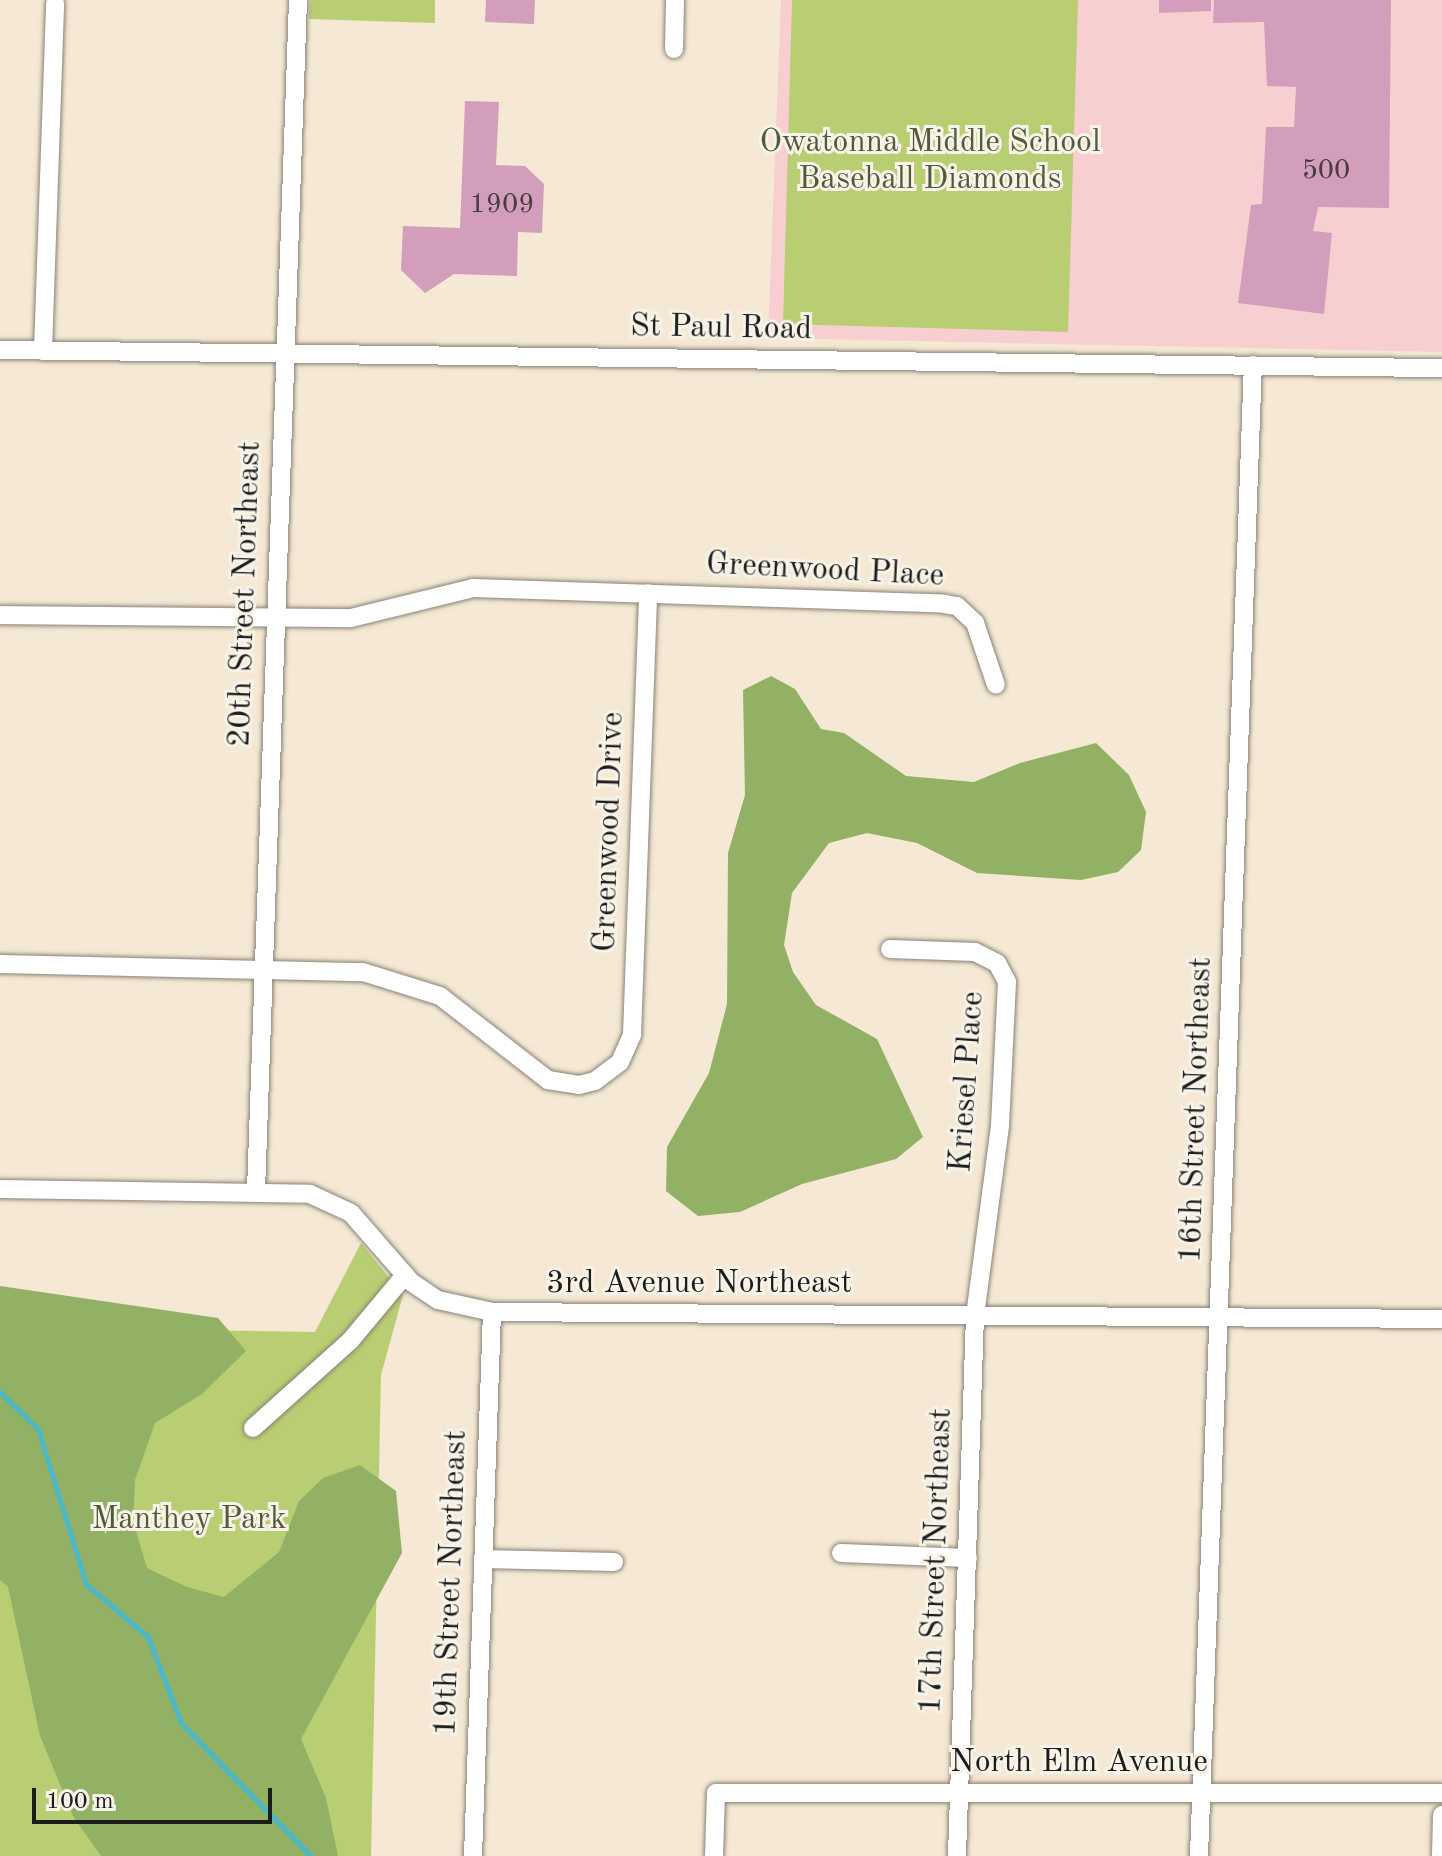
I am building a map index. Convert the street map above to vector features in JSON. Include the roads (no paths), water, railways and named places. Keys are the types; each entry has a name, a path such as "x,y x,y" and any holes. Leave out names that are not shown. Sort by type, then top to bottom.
{"street":[{"name":"20th Street Northeast","path":"256,1191 298,0"},
{"path":"674,49 675,0"},
{"path":"43,351 55,3"},
{"name":"St Paul Road","path":"0,350 1442,368"},
{"name":"16th Street Northeast","path":"1199,1856 1253,365"},
{"path":"0,615 351,618 421,597 473,588 648,593"},
{"name":"Greenwood Place","path":"648,593 957,606 975,623 996,685"},
{"name":"Greenwood Drive","path":"0,964 263,967 363,972 394,978 465,1012 548,1080 579,1085 610,1073 632,1035 648,593"},
{"name":"Kriesel Place","path":"890,949 987,955 1007,982 1000,1126 975,1316"},
{"name":"3rd Avenue Northeast","path":"0,1189 291,1191 332,1202 368,1229 405,1275 438,1300 492,1312 1442,1319"},
{"path":"253,1428 350,1341 405,1275"},
{"name":"19th Street Northeast","path":"473,1856 492,1312"},
{"name":"17th Street Northeast","path":"957,1856 975,1316"},
{"path":"841,1553 968,1558"},
{"path":"483,1559 614,1562"},
{"name":"North Elm Avenue","path":"714,1856 716,1793 1442,1793"},
{"path":"1441,1856 1442,1815"}],"waterway":[{"path":"0,1392 38,1429 86,1584 148,1637 181,1723 311,1856"}],"park label":[{"name":"Owatonna Middle School Baseball Diamonds","path":"930,162"},
{"name":"Manthey Park","path":"189,1520"}]}
